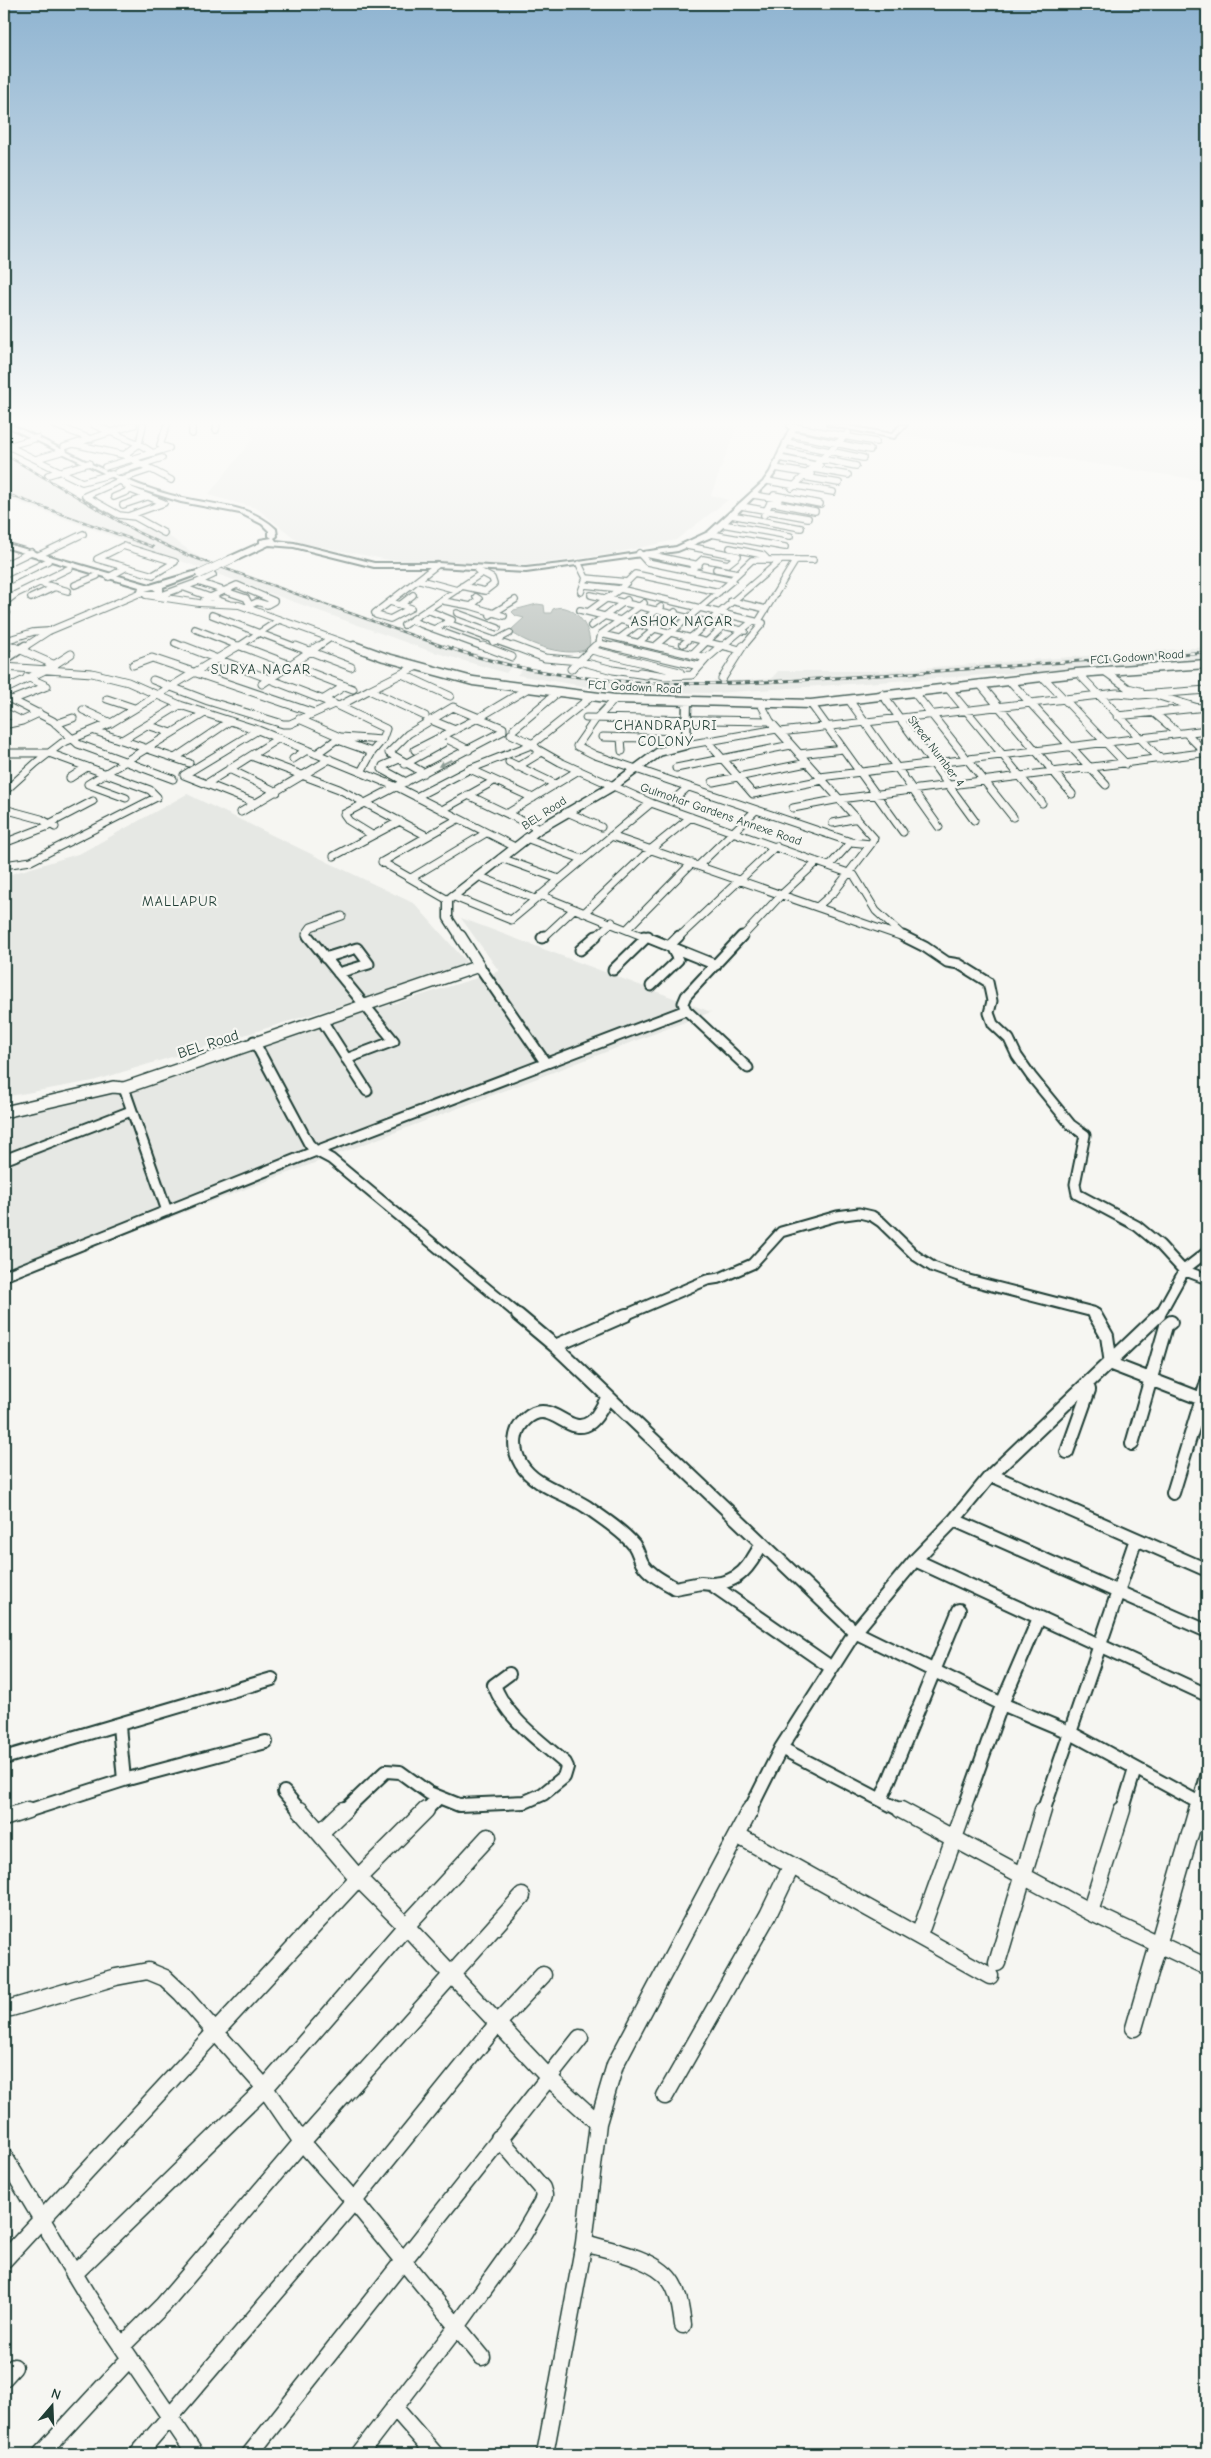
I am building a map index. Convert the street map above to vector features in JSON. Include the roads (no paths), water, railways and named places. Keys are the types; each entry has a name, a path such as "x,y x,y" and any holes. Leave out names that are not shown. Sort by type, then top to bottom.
{"main road":[{"path":"28,554 39,555 151,591 198,576 270,540"},
{"path":"287,540 319,550 373,563 439,563 526,568 678,549 700,540"},
{"path":"265,543 294,545 374,565 437,565 526,570 642,554 680,546 694,540"},
{"path":"4,546 70,568 109,578"}],"street":[{"path":"39,555 71,540"},
{"path":"753,540 768,561"},
{"path":"761,549 785,544 782,540"},
{"path":"697,542 776,551"},
{"path":"109,578 125,568 153,575 175,562 125,546 97,559 125,568"},
{"path":"687,546 738,556 729,564 703,559 690,571"},
{"path":"678,549 697,554"},
{"path":"4,565 28,554"},
{"path":"642,554 738,573"},
{"path":"642,554 647,562 732,580"},
{"path":"713,561 720,555"},
{"path":"655,646 733,581 738,573 752,560 813,560"},
{"path":"683,644 781,560"},
{"path":"390,602 429,612 496,641 545,658 581,660 665,676 692,674 706,658 755,621 766,609 796,560"},
{"path":"4,583 48,561"},
{"path":"579,564 585,582 581,592"},
{"path":"411,608 390,619 376,614 437,565"},
{"path":"655,578 666,566"},
{"path":"420,580 485,591 494,584 492,578 472,567"},
{"path":"4,603 12,599 16,594 70,568"},
{"path":"404,625 429,612 459,588 482,573"},
{"path":"588,612 609,598 635,574 719,592"},
{"path":"185,588 198,576 213,575"},
{"path":"75,585 97,576"},
{"path":"4,660 49,631 151,591 185,588 208,600 222,590 238,585 274,601 267,605 257,602 248,606 246,598 222,590 198,576"},
{"path":"585,582 627,582"},
{"path":"585,582 763,623 740,650 722,679"},
{"path":"40,583 68,591"},
{"path":"414,584 435,589 442,585"},
{"path":"31,598 54,587"},
{"path":"688,592 694,587"},
{"name":"FCI Godown Road","path":"151,591 172,600 208,600"},
{"name":"FCI Godown Road","path":"151,591 248,606 279,620 415,667 473,681 615,699 761,704 793,708 882,694 947,687 1069,675 1206,665"},
{"path":"400,605 413,595 403,593"},
{"path":"591,626 636,593"},
{"path":"591,595 754,633"},
{"path":"472,606 479,599 476,597"},
{"path":"571,668 599,643 601,634 653,597"},
{"path":"620,638 657,610 682,597"},
{"path":"478,621 515,600"},
{"path":"443,601 472,606 504,616"},
{"path":"731,601 766,609"},
{"path":"638,643 686,604"},
{"path":"580,610 740,650"},
{"path":"434,629 450,622 460,614 498,628"},
{"path":"212,615 351,667"},
{"path":"692,655 735,616"},
{"path":"4,792 49,753 71,738 95,731 111,722 218,659 279,620"},
{"path":"412,621 482,649 512,657"},
{"path":"195,629 353,689"},
{"path":"4,642 33,632 49,631"},
{"path":"482,649 510,633"},
{"path":"601,634 706,658"},
{"path":"262,684 329,638"},
{"path":"4,642 52,667"},
{"path":"175,643 324,699 386,729 382,740 372,752 361,772"},
{"path":"599,643 699,666"},
{"path":"591,650 692,674"},
{"path":"4,690 52,667 71,654"},
{"path":"133,665 152,658 247,692 314,713"},
{"path":"553,666 566,660"},
{"path":"581,660 612,670 646,675"},
{"name":"FCI Godown Road","path":"1069,675 1107,674 1206,665"},
{"path":"6,667 52,667 107,676 180,705 279,738 397,787 515,847"},
{"path":"6,667 47,686 12,700"},
{"path":"154,680 208,701 283,724 336,705 415,667"},
{"path":"402,674 450,696"},
{"path":"1107,674 1128,688 1198,708"},
{"path":"1080,675 1160,760"},
{"path":"1044,678 1126,764"},
{"path":"1010,681 1106,785"},
{"path":"980,684 1072,794"},
{"path":"324,699 345,686"},
{"path":"947,687 1042,803"},
{"path":"405,764 449,740 527,689"},
{"path":"369,690 455,730"},
{"path":"603,737 686,742 707,741 778,731 931,716 1117,693 1152,694 1207,690"},
{"path":"913,691 931,716 1014,817"},
{"name":"Gulmohar Gardens Annexe Road","path":"557,693 512,732 533,744 542,752 651,803 848,872"},
{"name":"Street Number 4","path":"882,694 898,719 974,820"},
{"path":"4,696 39,713 56,724 78,744 173,779"},
{"path":"416,797 470,769 518,752 533,744 591,697"},
{"path":"107,699 134,708"},
{"path":"615,699 595,720 578,746 595,755 851,842 871,844"},
{"path":"849,700 940,828"},
{"path":"686,742 687,701"},
{"path":"761,704 778,731 873,836 874,840 834,892 817,907"},
{"path":"811,704 903,832"},
{"path":"122,740 180,705"},
{"path":"372,835 349,821 344,815 469,750 503,731 503,728 456,707 428,718 399,742 389,753 396,760 424,773"},
{"path":"1117,716 1207,707"},
{"path":"83,710 111,722"},
{"path":"4,712 22,720"},
{"path":"793,808 840,799 1160,760 1202,753 1200,747 1153,712"},
{"path":"4,725 39,713"},
{"path":"126,798 88,784 205,713"},
{"path":"56,724 73,718"},
{"path":"586,718 595,720 686,722 770,721"},
{"path":"298,719 339,739 372,752"},
{"path":"415,750 455,730 483,719"},
{"path":"175,758 230,721"},
{"path":"147,725 172,733"},
{"path":"255,803 184,775 258,730"},
{"path":"707,741 751,793 755,794 821,778 860,771 1207,730"},
{"path":"95,731 189,764"},
{"path":"316,754 351,732"},
{"path":"206,784 279,738"},
{"path":"621,738 622,751"},
{"path":"339,739 382,740"},
{"path":"449,740 469,750"},
{"path":"399,742 423,754"},
{"name":"BEL Road","path":"450,898 539,829 613,786 659,752 686,742"},
{"path":"676,768 791,745"},
{"path":"799,754 843,749"},
{"path":"293,759 307,750"},
{"path":"517,767 542,752"},
{"path":"4,865 31,861 157,797 150,790 49,753 5,754"},
{"path":"251,756 274,766 304,775 367,803 428,836"},
{"path":"241,812 330,760"},
{"path":"396,760 383,766 382,769 406,782"},
{"path":"509,762 555,784"},
{"path":"713,782 807,762"},
{"path":"70,778 87,767"},
{"path":"229,769 277,792"},
{"path":"470,769 533,798"},
{"path":"508,813 579,770"},
{"path":"442,810 494,781"},
{"path":"671,802 688,787"},
{"path":"468,795 539,829"},
{"path":"4,843 52,825 93,801"},
{"path":"458,819 382,862 450,898 512,920 559,878 651,803"},
{"path":"4,808 41,819 52,825"},
{"path":"628,928 695,864 756,810"},
{"path":"567,812 601,826"},
{"path":"584,912 650,850 691,817"},
{"path":"833,823 857,818"},
{"path":"334,856 400,821"},
{"path":"410,878 486,833"},
{"path":"611,836 905,937"},
{"path":"526,838 582,859"},
{"path":"830,866 851,842"},
{"path":"670,945 776,846"},
{"path":"501,858 559,878"},
{"path":"748,1068 686,1010 683,1003 686,996 781,895 817,862"},
{"path":"848,872 854,875 876,912 905,937 947,962 958,964 988,982 992,1002 989,1014 993,1024 1008,1039 1031,1076 1071,1125 1085,1135 1075,1184 1077,1194 1137,1226 1160,1245 1183,1270 1207,1279"},
{"path":"478,876 612,922 716,965"},
{"path":"450,898 448,918 545,1062"},
{"path":"542,938 574,909"},
{"path":"342,916 311,927 306,934 394,1041 346,1059"},
{"path":"580,950 612,922"},
{"path":"613,970 648,936"},
{"path":"670,945 678,960"},
{"path":"325,958 357,948 369,964 338,973"},
{"path":"651,986 686,952"},
{"name":"BEL Road","path":"113,1087 124,1088 478,965"},
{"name":"BEL Road","path":"4,1107 55,1100 113,1087 322,1022 365,1005"},
{"path":"4,1276 545,1062 686,1010"},
{"path":"322,1022 367,1091"},
{"path":"255,1042 309,1144 316,1152 331,1159 555,1346 855,1632 1002,1704 1069,1732 1135,1770 1203,1805"},
{"path":"124,1088 167,1211"},
{"name":"BEL Road","path":"4,1112 55,1100"},
{"path":"4,1160 131,1111"},
{"path":"555,1346 707,1280 720,1278 752,1264 781,1232 837,1216 859,1213 872,1216 881,1222 916,1256 933,1267 969,1280 1093,1312 1108,1338 1112,1356 1111,1364"},
{"path":"547,2454 584,2243 598,2123 615,2065 781,1748 855,1632 915,1560 954,1520 991,1475 1087,1384 1111,1364 1159,1316 1183,1270 1191,1262 1207,1252"},
{"path":"1132,1444 1166,1326 1171,1322"},
{"path":"1111,1364 1205,1400"},
{"path":"1173,1493 1205,1400 1207,1382"},
{"path":"1067,1452 1089,1390 1087,1384"},
{"path":"608,1397 593,1421 583,1427 569,1425 561,1415 551,1411 538,1412 520,1423 514,1435 520,1462 529,1475 585,1507 632,1543 645,1566 660,1579 675,1588 702,1583 727,1585 740,1576 762,1543"},
{"path":"991,1475 1207,1569"},
{"path":"954,1520 1207,1631"},
{"path":"997,1963 1022,1876 1115,1591 1136,1539"},
{"path":"915,1560 1207,1696"},
{"path":"711,1584 832,1668"},
{"path":"882,1800 959,1610"},
{"path":"922,1926 1002,1704 1038,1618"},
{"path":"320,1834 386,1770 400,1772 438,1798 458,1805 525,1802 543,1794 564,1776 567,1767 565,1763 513,1717 496,1691 494,1685 508,1674"},
{"path":"4,1758 119,1726 272,1679"},
{"path":"119,1726 124,1780"},
{"path":"4,1818 124,1780 266,1742"},
{"path":"781,1748 953,1837 1090,1912 1207,1967"},
{"path":"1090,1912 1135,1770"},
{"path":"1134,2028 1203,1805 1207,1776"},
{"path":"284,1792 358,1878 453,1974 549,2078 598,2123"},
{"path":"4,2260 358,1878 438,1798"},
{"path":"737,1835 791,1868 990,1976"},
{"path":"74,2274 265,2088 406,1926 488,1837"},
{"path":"664,2096 768,1915 791,1868"},
{"path":"41,2454 162,2306 302,2142 522,1896"},
{"path":"4,2008 11,2008 116,1977 148,1971 165,1978 265,2088 302,2142 354,2201 456,2328 482,2357"},
{"path":"138,2454 169,2415 354,2201 498,2023 543,1975"},
{"path":"250,2454 580,2038"},
{"path":"359,2454 456,2328 524,2233 542,2202 544,2195 542,2188 499,2138"},
{"path":"6,2164 74,2274 195,2454"},
{"path":"584,2243 644,2262 662,2271 670,2280 680,2304 682,2325"},
{"path":"394,2407 435,2454"}],"railway":[{"path":"133,540 153,547"},
{"path":"154,540 187,555 448,648"},
{"path":"444,646 499,663 555,674 611,680 668,683 782,681 1207,652"}],"district":[{"name":"ASHOK NAGAR","path":"682,621"},
{"name":"SURYA NAGAR","path":"261,669"},
{"name":"CHANDRAPURI COLONY","path":"666,734"},
{"name":"MALLAPUR","path":"180,901"}]}
